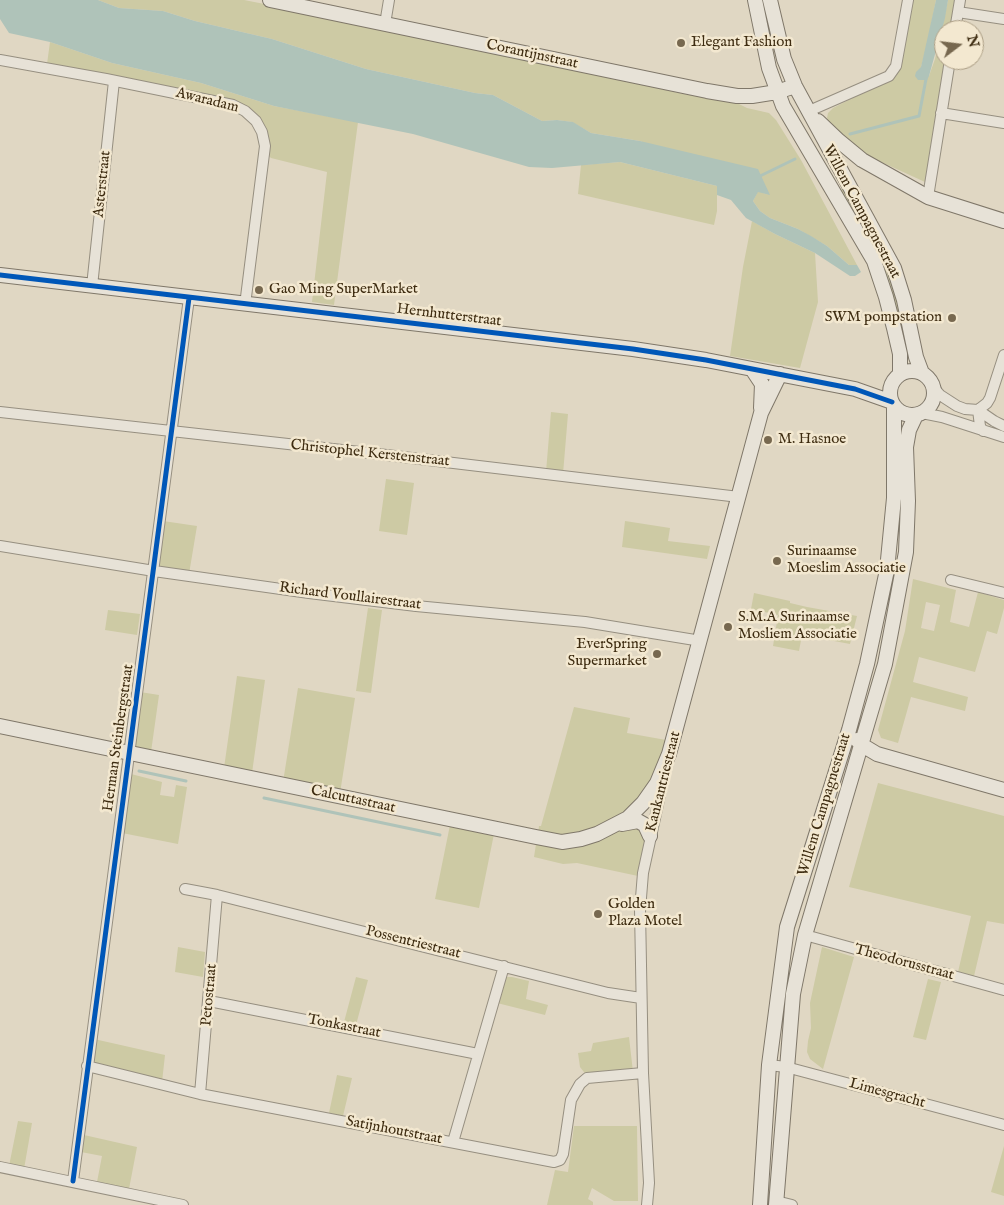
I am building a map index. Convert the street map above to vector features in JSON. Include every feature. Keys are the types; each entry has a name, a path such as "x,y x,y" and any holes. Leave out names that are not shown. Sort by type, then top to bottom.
{"main road":[{"name":"Corantijnstraat","path":"270,0 737,96 777,92 795,86"},
{"name":"Willem Campagnestraat","path":"755,0 771,76 783,106 874,261 886,297 900,354 896,379"},
{"path":"770,0 784,59 795,86 809,111 839,141 862,160 928,197 1004,221"},
{"path":"771,76 752,96 783,106"},
{"name":"Willem Campagnestraat","path":"809,111 894,268 904,300 916,357 922,373"},
{"name":"Hernhutterstraat","path":"0,275 633,349 706,360 855,389 893,404"},
{"path":"873,388 889,377 897,364 900,354"},
{"path":"752,369 762,384 761,413"},
{"path":"911,371 922,373 930,379 934,388 933,402 930,407 919,414 905,415 893,404 890,396 896,379 911,371"},
{"name":"Kankantriestraat","path":"669,754 761,413 780,374"},
{"name":"Hernhutterstraat","path":"855,389 873,388 896,379"},
{"name":"Willem Campagnestraat","path":"760,1205 769,1065 787,926 849,730 867,664 887,570 894,498 893,404"},
{"name":"Willem Campagnestraat","path":"776,1203 792,994 804,935 885,664 906,552 908,501 906,447 909,430 919,414"},
{"name":"Calcuttastraat","path":"0,726 562,842 597,834 628,818 643,803 657,783 669,754"},
{"path":"849,730 862,746 877,754 1004,790"},
{"path":"618,824 638,821 644,825 650,836"}],"street":[{"path":"385,24 389,0"},
{"path":"809,111 889,76 896,66 908,0"},
{"path":"957,20 960,0"},
{"path":"958,12 1004,19"},
{"name":"Awaradam","path":"0,60 232,104 244,110 256,121 262,132 264,146 245,305"},
{"path":"928,197 948,70"},
{"name":"Asterstraat","path":"92,286 114,81"},
{"path":"941,113 1004,123"},
{"name":"Herman Steinbergstraat","path":"73,1181 189,298"},
{"path":"978,410 990,398 1004,356"},
{"path":"934,388 957,406 978,410 1004,426"},
{"path":"978,410 980,426 983,431"},
{"name":"Christophel Kerstenstraat","path":"0,412 739,497"},
{"path":"919,414 942,417 1004,437"},
{"name":"Richard Voullairestraat","path":"0,546 154,571 370,601 585,622 701,641"},
{"path":"951,580 1004,593"},
{"name":"Kankantriestraat","path":"647,1205 649,1183 643,1073 640,910 643,873 669,754"},
{"name":"Possentriestraat","path":"185,889 218,895 608,993 641,998"},
{"name":"Petostraat","path":"200,1094 210,1001 218,895"},
{"name":"Theodorusstraat","path":"804,935 1004,990"},
{"path":"453,1142 504,966"},
{"name":"Tonkastraat","path":"210,1001 478,1054"},
{"name":"Limesgracht","path":"769,1065 786,1067 1004,1125"},
{"name":"Satijnhoutstraat","path":"87,1066 200,1094 554,1162 560,1160 563,1154 571,1100 580,1084 587,1078 643,1073"},
{"path":"0,1167 183,1205"},
{"path":"776,1203 792,1205"}],"shaded area":[{"path":"0,0 98,0 119,8 163,11 195,21 272,39 366,69 475,93 493,95 542,121 573,122 591,133 640,141 758,169 770,195 758,192 753,201 760,211 770,218 811,236 827,246 849,265 857,265 861,272 855,276 850,276 815,253 746,218 731,200 717,195 717,186 620,162 552,168 529,167 413,134 274,106 201,83 112,63 50,42 9,33 0,19"},
{"path":"98,0 244,0 351,21 679,93 737,103 747,108 769,113 776,120 801,160 857,265 849,265 827,246 798,229 770,218 760,211 753,201 758,191 769,195 640,141 591,133 572,122 542,121 493,95 475,93 366,69 272,39 195,21 163,11 119,8"},
{"path":"912,0 936,0 920,71 929,76 934,62 934,70 944,70 925,182 866,155 830,124 827,118 828,113 833,108 896,76"},
{"path":"936,0 948,0 944,20 934,20 934,58 927,80 918,80 915,76 921,67"},
{"path":"948,0 956,0 953,20 944,20"},
{"path":"50,42 112,63 201,83 274,106 358,122 334,305 312,302 327,172 271,158 266,153 249,111 47,64"},
{"path":"620,162 717,186 717,211 714,225 578,194 581,165"},
{"path":"844,189 887,266 901,313 897,319 840,190"},
{"path":"752,221 815,253 818,302 800,368 730,356"},
{"path":"551,412 568,414 563,474 546,472"},
{"path":"386,479 414,483 407,535 379,531"},
{"path":"163,521 197,526 189,574 159,567"},
{"path":"625,521 670,528 668,541 710,546 707,559 622,547"},
{"path":"913,579 956,590 950,622 969,627 978,592 1004,600 1004,608 997,634 987,631 975,672 919,657 913,682 968,697 965,711 911,697 898,743 881,738 878,730 905,631","holes":["926,602 940,605 934,631 921,628"]},
{"path":"754,593 807,607 857,616 850,644 802,635 799,651 773,646 778,615 751,609"},
{"path":"368,608 382,610 371,693 356,691"},
{"path":"108,610 140,614 137,635 105,630"},
{"path":"237,676 265,680 252,773 224,768"},
{"path":"298,688 355,698 340,793 283,782"},
{"path":"140,692 159,695 151,752 135,749"},
{"path":"574,707 630,718 627,733 666,740 660,767 642,800 604,827 562,836 538,834 539,826 541,826"},
{"path":"131,774 162,782 160,795 174,797 176,785 187,787 178,844 122,833"},
{"path":"878,783 1004,816 1004,924 987,921 974,976 958,972 971,916 849,887"},
{"path":"450,825 494,834 479,908 435,899"},
{"path":"637,827 645,833 645,846 638,876 577,863 563,864 534,857 536,844 560,848 575,847 628,828"},
{"path":"178,947 205,952 203,977 175,972"},
{"path":"822,947 854,957 823,1069 810,1059 807,1052 811,1028 810,1003"},
{"path":"356,977 368,980 356,1025 344,1022"},
{"path":"507,977 529,981 526,999 548,1005 545,1015 497,1003 504,979"},
{"path":"928,979 941,982 926,1040 913,1037"},
{"path":"629,1037 633,1072 587,1076 580,1067 578,1053 591,1051 593,1043"},
{"path":"94,1039 165,1055 162,1082 95,1065 93,1061"},
{"path":"337,1075 352,1078 343,1116 329,1113"},
{"path":"18,1121 32,1123 24,1169 9,1166"},
{"path":"574,1126 637,1126 638,1201 614,1201 592,1188 588,1199 593,1202 593,1205 547,1205 555,1170 568,1172"},
{"path":"84,1135 137,1147 129,1189 97,1182 102,1156 81,1152"},
{"path":"1004,1146 1004,1196 991,1192"}],"waterway":[{"path":"850,134 919,116 926,79"},
{"path":"760,176 795,159"},
{"path":"139,771 186,781"},
{"path":"264,798 440,835"}],"cycle path":[{"path":"0,275 633,349 706,360 855,389 892,402"},
{"path":"73,1181 189,298"}],"place":[{"name":"Elegant Fashion","path":"681,43"},
{"name":"Gao Ming SuperMarket","path":"259,290"},
{"name":"SWM pompstation","path":"952,318"},
{"name":"M. Hasnoe","path":"768,440"},
{"name":"Surinaamse Moeslim Associatie","path":"777,561"},
{"name":"S.M.A Surinaamse Mosliem Associatie","path":"728,627"},
{"name":"EverSpring Supermarket","path":"657,654"},
{"name":"Golden Plaza Motel","path":"598,914"}]}
